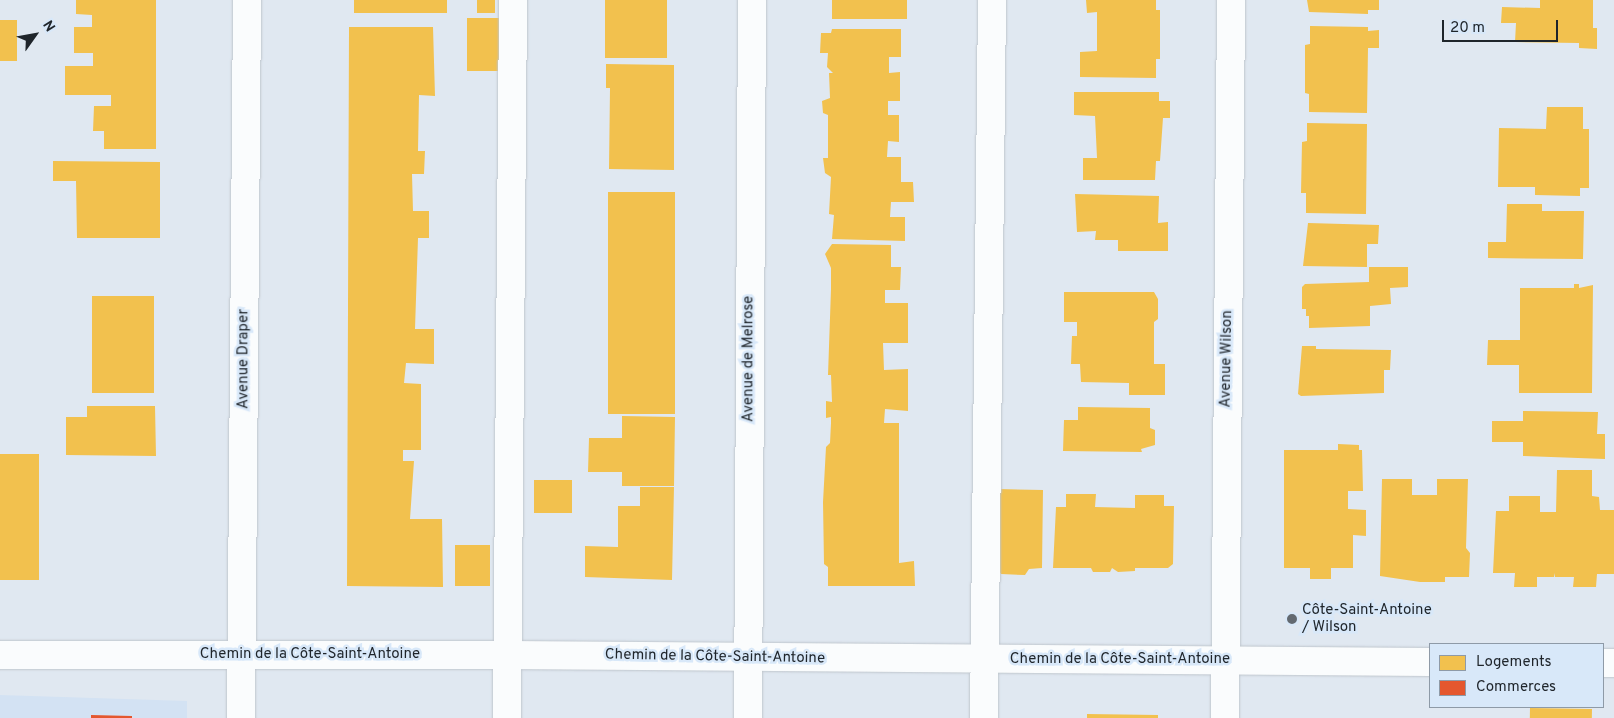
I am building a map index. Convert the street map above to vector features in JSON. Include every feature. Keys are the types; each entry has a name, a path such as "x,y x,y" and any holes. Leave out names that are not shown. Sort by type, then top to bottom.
{"street":[{"name":"Avenue Draper","path":"241,718 247,0"},
{"path":"507,718 513,0"},
{"name":"Avenue de Melrose","path":"748,718 752,0"},
{"path":"984,718 992,0"},
{"name":"Avenue Wilson","path":"1225,718 1231,0"},
{"name":"Chemin de la Côte-Saint-Antoine","path":"0,655 508,655 1429,662"}],"shaded area":[{"path":"0,695 187,701 187,718 0,718"}],"building: Logements":[{"path":"76,0 156,0 156,149 104,149 104,131 93,131 94,106 111,106 111,95 65,95 65,66 93,66 93,53 74,53 74,27 92,27 92,15 76,14"},
{"path":"354,0 447,0 447,13 354,13"},
{"path":"477,0 495,0 495,13 477,13"},
{"path":"605,0 667,0 667,58 605,58"},
{"path":"832,0 907,0 907,19 832,19"},
{"path":"1086,0 1156,0 1156,10 1160,10 1160,59 1156,59 1156,78 1080,77 1080,52 1097,51 1097,12 1087,13"},
{"path":"1307,0 1379,0 1379,10 1368,10 1368,14 1309,12"},
{"path":"1540,0 1593,0 1593,28 1597,28 1597,49 1579,48 1579,43 1515,42 1516,23 1501,23 1502,7 1540,8"},
{"path":"467,18 504,18 504,71 467,71"},
{"path":"0,20 17,20 17,61 0,61"},
{"path":"1310,26 1368,27 1368,31 1379,30 1379,48 1368,48 1367,113 1309,112 1309,94 1305,93 1305,45 1310,44"},
{"path":"349,27 433,27 435,96 419,95 418,151 425,151 424,174 412,174 413,211 429,211 429,238 418,238 415,329 434,329 434,364 406,363 404,383 421,384 421,450 403,450 403,461 414,461 410,519 442,519 443,587 347,586"},
{"path":"832,29 901,29 901,57 889,57 889,73 900,72 900,101 888,101 888,115 899,115 899,142 888,141 887,157 901,157 901,182 913,182 914,202 891,202 890,217 905,217 905,241 832,239 834,215 829,214 831,177 825,173 823,158 828,158 828,115 823,113 822,101 830,98 829,73 833,73 827,67 828,53 820,53 821,33 831,33"},
{"path":"606,64 674,65 674,170 609,169 610,88 606,88"},
{"path":"1074,92 1159,92 1159,101 1170,101 1170,118 1163,118 1160,161 1156,161 1155,180 1083,180 1083,158 1097,158 1095,116 1074,115"},
{"path":"1547,107 1583,107 1583,129 1589,129 1589,188 1580,188 1580,196 1535,195 1535,187 1498,187 1499,128 1546,129"},
{"path":"1307,123 1367,124 1366,214 1306,213 1306,193 1301,193 1302,142 1307,141"},
{"path":"53,161 160,162 160,238 77,238 76,181 53,181"},
{"path":"608,192 675,192 675,414 608,414"},
{"path":"1075,194 1159,196 1158,223 1168,222 1168,251 1118,251 1118,240 1095,240 1096,231 1077,232"},
{"path":"1507,204 1542,204 1542,211 1584,211 1583,259 1488,258 1488,242 1506,242"},
{"path":"1308,223 1379,225 1378,244 1367,244 1367,267 1303,266"},
{"path":"832,244 891,245 891,267 901,267 900,290 885,290 885,303 908,303 908,343 883,343 884,370 908,369 908,411 885,409 884,423 899,423 899,563 914,561 915,586 828,586 828,567 824,564 823,502 826,447 830,443 831,423 831,417 826,418 826,401 832,402 831,375 828,375 831,268 825,254"},
{"path":"1369,267 1408,267 1408,287 1390,288 1391,304 1370,306 1370,326 1309,328 1309,316 1306,316 1306,309 1302,309 1302,287 1305,284 1369,282"},
{"path":"1574,284 1579,284 1579,288 1593,285 1592,393 1519,393 1519,365 1487,365 1488,340 1520,340 1520,288 1574,288"},
{"path":"1064,292 1154,292 1158,299 1158,319 1154,322 1154,364 1165,364 1165,395 1129,395 1129,383 1081,382 1080,364 1071,364 1072,336 1077,336 1077,322 1064,322"},
{"path":"92,296 154,296 154,393 92,393"},
{"path":"1302,346 1316,346 1316,349 1391,350 1390,370 1384,370 1384,393 1301,396 1298,394"},
{"path":"87,406 155,406 156,456 66,455 66,417 87,417"},
{"path":"1078,407 1150,408 1150,428 1155,430 1155,445 1141,449 1142,452 1063,451 1064,420 1078,420"},
{"path":"1523,411 1598,412 1597,434 1605,434 1605,459 1523,456 1523,442 1492,442 1492,421 1523,421"},
{"path":"622,416 675,417 674,486 622,486 622,472 588,472 589,438 622,438"},
{"path":"1338,444 1359,445 1359,450 1362,450 1363,491 1348,491 1348,509 1366,510 1366,536 1353,535 1353,568 1331,568 1331,579 1310,579 1310,568 1284,568 1284,450 1338,450"},
{"path":"0,454 39,454 39,580 0,580"},
{"path":"1557,470 1592,470 1592,496 1599,497 1600,510 1614,510 1614,574 1597,574 1596,587 1573,587 1574,577 1555,577 1555,573 1554,577 1537,577 1537,587 1514,587 1515,573 1493,573 1496,511 1509,511 1509,496 1540,496 1540,512 1556,512"},
{"path":"1382,479 1412,479 1412,495 1437,495 1437,479 1468,479 1466,548 1470,553 1469,577 1445,577 1445,582 1420,582 1380,576"},
{"path":"534,480 572,480 572,513 534,513"},
{"path":"640,487 674,487 672,580 585,577 585,546 618,547 618,506 640,506"},
{"path":"998,489 1043,490 1042,568 1029,569 1025,575 1001,574 996,567"},
{"path":"1066,494 1096,494 1095,507 1135,508 1135,495 1164,495 1164,506 1174,506 1173,564 1168,568 1135,568 1135,571 1118,572 1112,568 1110,572 1093,572 1091,568 1053,568 1056,507 1066,507"},
{"path":"455,545 490,545 490,586 455,586"},
{"path":"1530,708 1592,709 1592,718 1530,718"},
{"path":"1087,714 1158,715 1158,718 1087,718"}],"building: Commerces":[{"path":"91,715 132,716 132,718 91,718"}],"place":[{"name":"Côte-Saint-Antoine / Wilson","path":"1292,619"}]}
